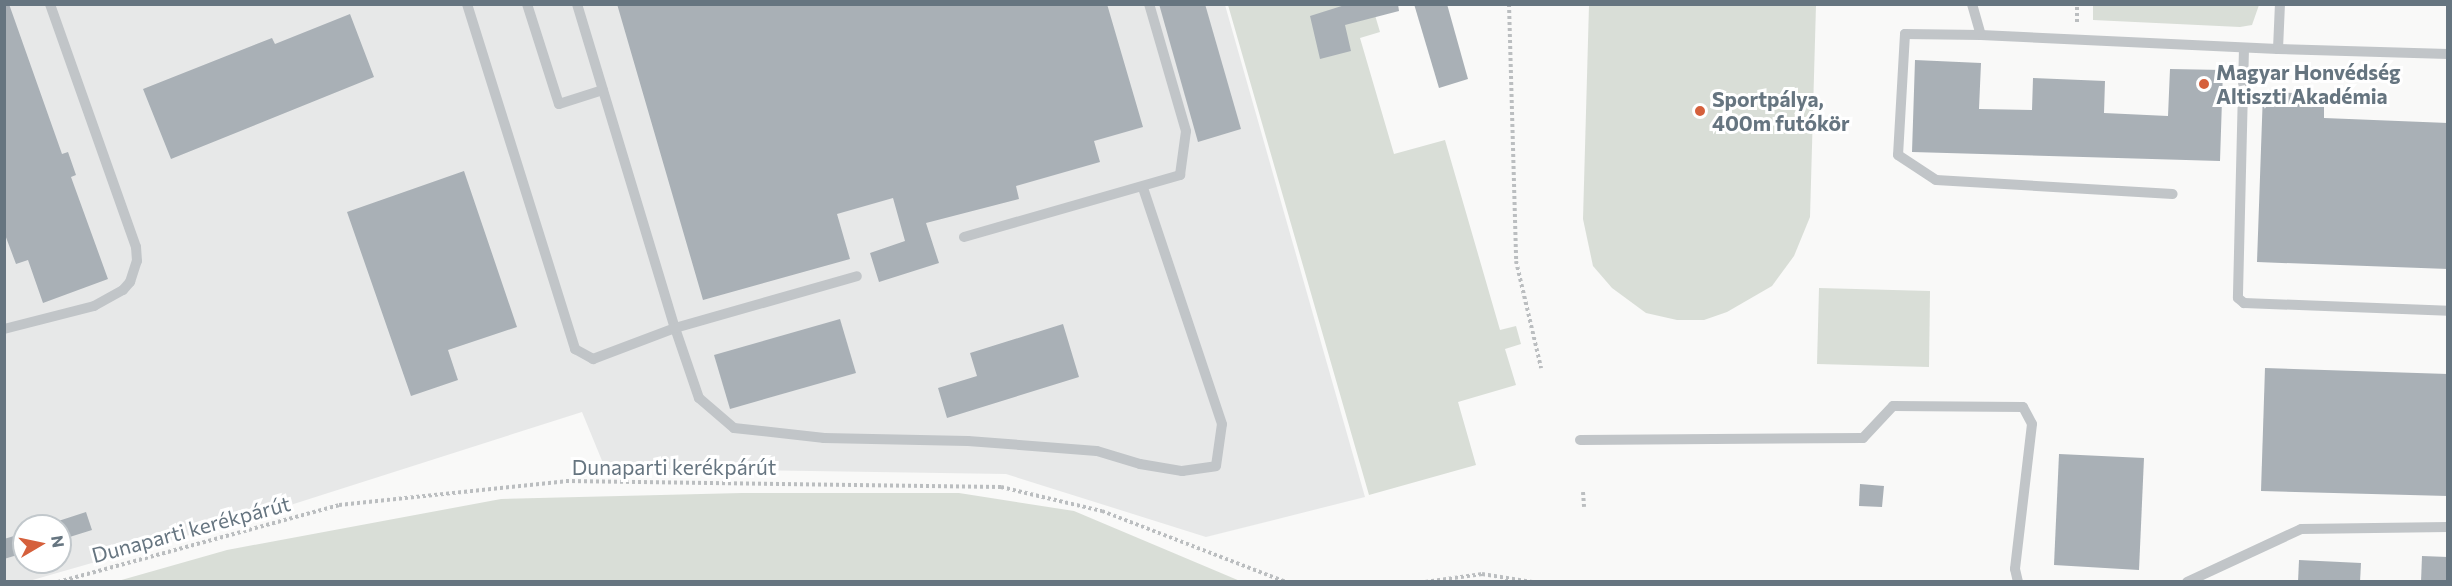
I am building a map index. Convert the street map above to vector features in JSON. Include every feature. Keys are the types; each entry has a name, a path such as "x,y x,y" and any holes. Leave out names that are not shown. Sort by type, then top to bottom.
{"lane":[{"path":"4,329 94,306 123,290 130,282 137,261 136,247 50,4"},
{"path":"467,4 576,349 593,359 675,328 857,276"},
{"path":"527,4 559,104 603,90"},
{"path":"577,4 675,328 699,398 734,428 824,438 968,441 1097,451 1140,464 1182,471 1215,466 1222,424 1143,188"},
{"path":"964,237 1143,188 1180,175 1185,131 1149,4"},
{"path":"1972,4 1981,36"},
{"path":"2278,49 2280,4"},
{"path":"2172,194 1936,180 1898,155 1905,34 2448,54"},
{"path":"2244,48 2238,298 2244,303 2448,311"},
{"path":"1580,440 1863,438 1893,406 2024,407 2032,424 2015,569 2018,582"},
{"path":"2187,582 2301,529 2448,527"}],"path":[{"path":"1509,4 1516,261 1541,368"},
{"name":"Dunaparti kerékpárút","path":"58,582 339,505 566,481 1001,487 1102,511 1286,582"},
{"path":"1583,492 1584,507"},
{"path":"1425,582 1482,574 1532,582"}],"shaded area":[{"path":"2093,4 2259,5 2252,25 2240,27 2093,20"},
{"path":"4,5 1225,5 1365,497 1206,537 1006,474 605,468 582,412 256,516 72,569 72,514 12,514 12,574 53,574 29,581 5,581"},
{"path":"1228,5 1372,5 1380,32 1360,38 1394,154 1445,140 1500,330 1516,326 1521,344 1505,349 1516,385 1458,402 1476,465 1369,495"},
{"name":"Sportpálya, 400m futókör","path":"1589,5 1816,5 1810,217 1794,256 1772,286 1727,312 1704,320 1677,320 1646,313 1612,288 1593,266 1583,219"},
{"path":"1819,288 1930,291 1929,367 1817,364"},
{"path":"742,493 959,493 1074,511 1240,581 118,581 227,550 501,499"}],"building":[{"path":"4,4 9,4 62,154 68,152 76,175 71,177 108,279 43,303 28,260 16,264 4,232"},
{"path":"617,4 1107,4 1143,127 1094,141 1100,162 1016,186 1019,199 926,223 939,263 879,282 870,253 905,241 893,198 837,214 850,259 703,300"},
{"path":"1159,4 1205,4 1241,129 1198,142"},
{"path":"1348,4 1398,4 1399,11 1345,25 1351,51 1320,59 1310,16"},
{"path":"1414,4 1447,4 1468,79 1439,88"},
{"path":"350,14 374,77 171,159 143,89 272,38 275,44"},
{"path":"1915,60 1981,63 1979,109 2032,110 2033,78 2105,81 2104,113 2168,116 2170,69 2223,70 2220,161 1912,152"},
{"path":"2263,92 2324,94 2324,118 2448,123 2448,269 2257,262"},
{"path":"464,171 517,327 448,350 458,380 411,396 347,212"},
{"path":"840,319 856,373 730,409 714,355"},
{"path":"1063,324 1079,377 947,418 938,388 977,376 970,353"},
{"path":"2265,368 2448,374 2448,496 2261,491"},
{"path":"2059,454 2144,458 2139,570 2054,565"},
{"path":"1860,484 1884,486 1882,507 1859,506"},
{"path":"86,512 92,530 72,536 72,517"},
{"path":"12,537 12,557 4,559 4,539"},
{"path":"2422,556 2448,557 2448,582 2421,582"},
{"path":"2299,560 2361,563 2360,582 2298,582"}],"place":[{"name":"Magyar Honvédség Altiszti Akadémia","path":"2204,84"},
{"name":"Sportpálya, 400m futókör","path":"1700,111"}]}
